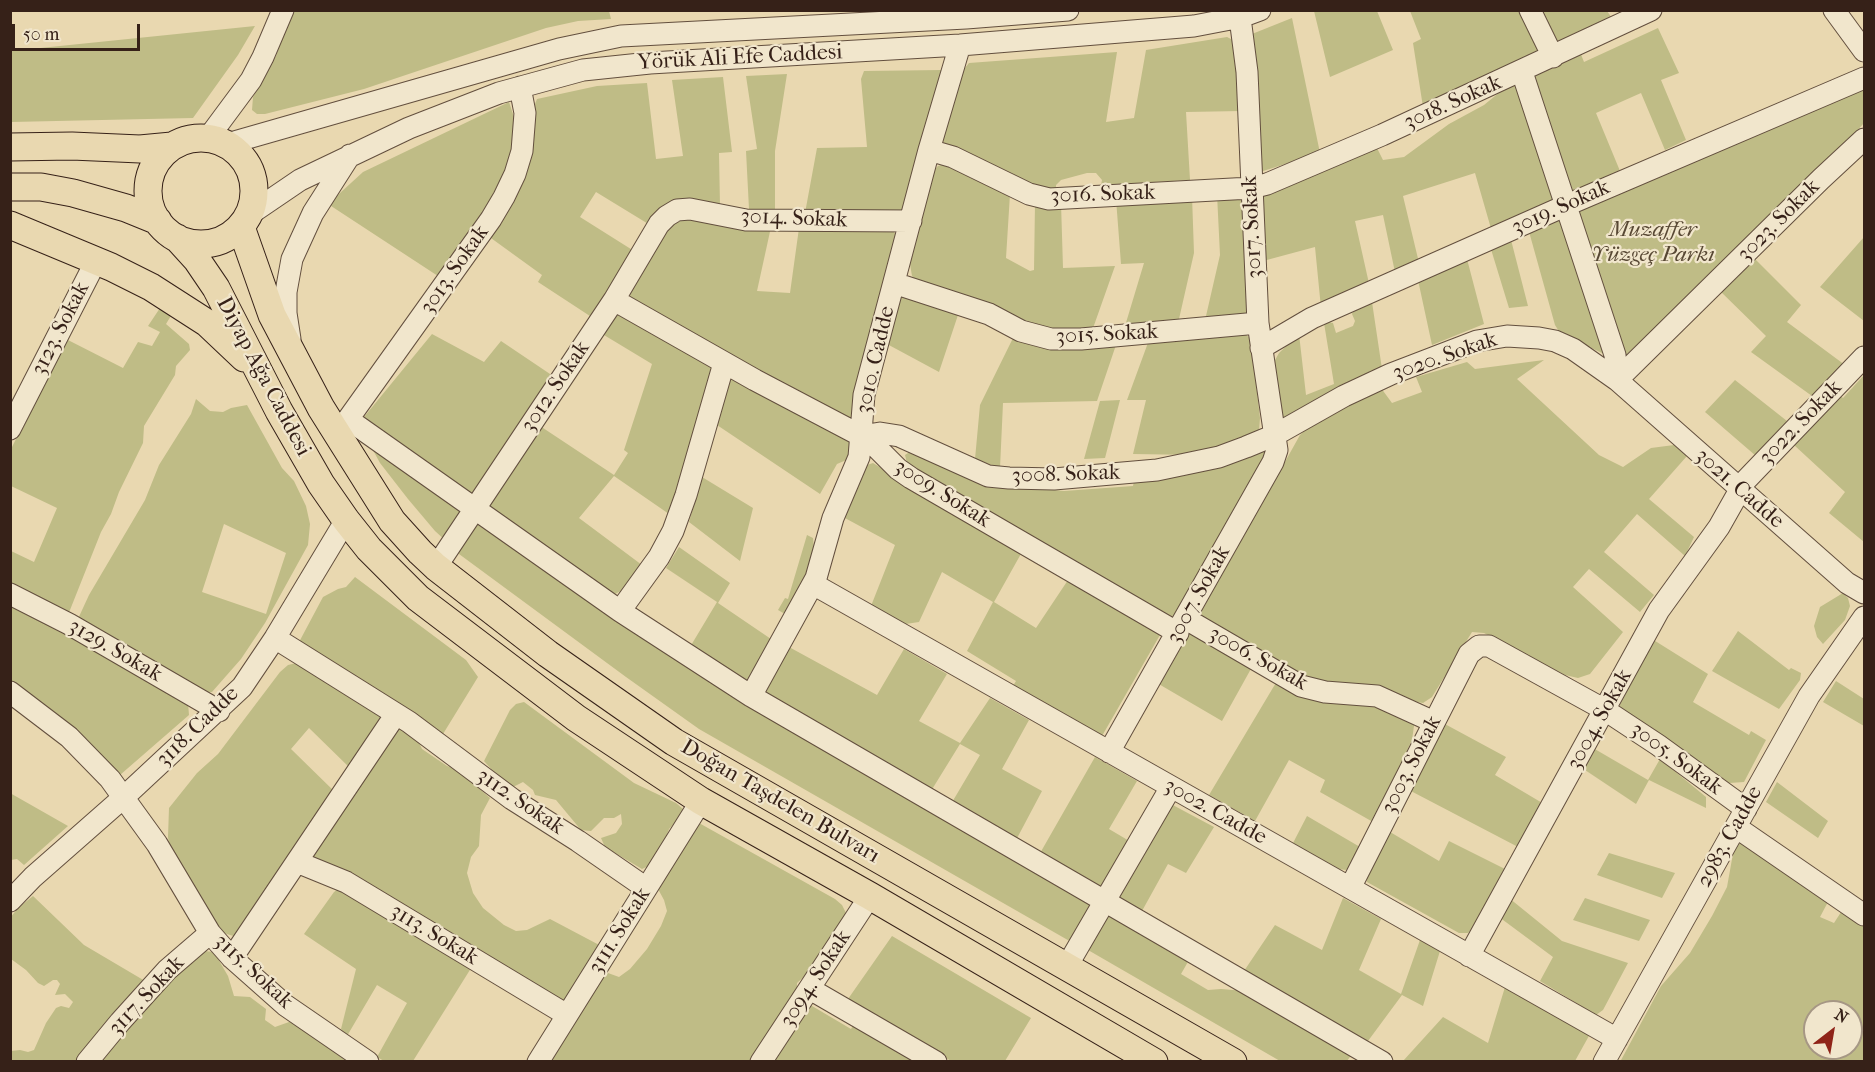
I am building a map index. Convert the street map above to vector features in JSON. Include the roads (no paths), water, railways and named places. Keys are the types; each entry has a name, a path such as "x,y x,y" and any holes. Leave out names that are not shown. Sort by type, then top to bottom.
{"main road":[{"path":"10,147 140,148 172,146 189,139 218,141"},
{"name":"Diyap Ağa Caddesi","path":"10,187 41,187 73,193 126,208 194,244 211,244 228,238 246,220 255,198 254,182 249,167 240,154 218,141"},
{"name":"Diyap Ağa Caddesi","path":"172,146 153,168 149,181 150,202 167,230 197,260 216,288 299,447 346,520"},
{"name":"Diyap Ağa Caddesi","path":"246,220 272,315 293,357 343,427 369,487"},
{"path":"10,225 151,287 207,323 261,375"},
{"name":"Doğan Taşdelen Bulvarı","path":"369,487 405,537 436,567 503,621 674,742 1233,1062"},
{"name":"Doğan Taşdelen Bulvarı","path":"346,520 392,573 418,598 576,718 701,801 870,896 1143,1059"}],"street":[{"path":"218,141 263,57 283,10"},
{"name":"Yörük Ali Efe Caddesi","path":"218,141 559,49 621,36 966,14 1068,10"},
{"path":"1530,10 1553,57"},
{"name":"3018. Sokak","path":"1251,188 1267,184 1361,144 1522,72 1651,10"},
{"path":"1834,10 1864,51"},
{"name":"Yörük Ali Efe Caddesi","path":"246,220 300,180 350,155 440,115 563,74 616,65 960,45 1194,26 1247,13"},
{"name":"3017. Sokak","path":"1247,13 1251,188 1258,323 1275,435"},
{"name":"3010. Cadde","path":"751,696 813,584 833,518 857,462 860,451 864,395 929,150 960,45"},
{"path":"1522,72 1615,355 1617,380"},
{"name":"3019. Sokak","path":"1261,348 1312,318 1567,205 1864,78"},
{"name":"3013. Sokak","path":"343,427 491,219 510,186 519,163 524,138 525,113 520,87"},
{"name":"3023. Sokak","path":"1617,380 1864,139"},
{"name":"3016. Sokak","path":"929,150 952,157 1029,194 1049,199 1251,188"},
{"path":"293,357 286,302 288,274 292,259 313,213 350,155"},
{"name":"3014. Sokak","path":"677,210 690,209 746,220 911,221"},
{"name":"3012. Sokak","path":"436,567 614,300 659,224 677,210"},
{"name":"3123. Sokak","path":"10,429 96,261"},
{"name":"3015. Sokak","path":"894,284 989,314 1021,332 1051,339 1081,339 1258,323"},
{"name":"3009. Sokak","path":"614,300 724,363 869,440 898,469 911,478 1182,626"},
{"name":"3020. Sokak","path":"1275,435 1344,396 1391,374 1492,338 1523,336 1555,341 1590,359 1617,380"},
{"name":"3022. Sokak","path":"1740,490 1745,481 1864,357"},
{"path":"620,611 659,556 673,531 686,495 724,363"},
{"name":"3021. Cadde","path":"1617,380 1847,583 1864,593"},
{"path":"343,427 475,510 620,611 751,696 1382,1062"},
{"name":"3008. Sokak","path":"861,436 880,433 899,436 988,476 1054,479 1157,470 1219,457 1275,435"},
{"name":"3007. Sokak","path":"1109,752 1273,462 1277,450 1275,435"},
{"name":"3004. Sokak","path":"1469,956 1659,610 1714,534 1740,490"},
{"name":"3118. Cadde","path":"10,901 33,877 219,711 242,687 275,638 346,520"},
{"name":"3002. Cadde","path":"813,584 1617,1039"},
{"name":"3129. Sokak","path":"10,594 69,624 219,711"},
{"name":"2983. Cadde","path":"1604,1062 1809,696 1864,617"},
{"name":"3006. Sokak","path":"1182,626 1301,686 1325,692 1377,696 1434,722"},
{"name":"3112. Sokak","path":"275,638 396,714 512,800 578,841 646,888"},
{"name":"3005. Sokak","path":"1479,646 1489,646 1605,710 1648,738 1741,818 1863,911"},
{"name":"3003. Sokak","path":"1350,888 1469,654 1479,646"},
{"name":"3115. Sokak","path":"12,696 69,737 92,759 124,797 158,844 210,933 232,958 285,1005 368,1062"},
{"path":"232,958 396,714"},
{"path":"1068,966 1171,787"},
{"name":"3111. Sokak","path":"538,1062 701,801"},
{"name":"3113. Sokak","path":"297,862 346,882 567,1015"},
{"name":"3094. Sokak","path":"761,1062 870,896"},
{"name":"3117. Sokak","path":"87,1062 167,970 210,933"},
{"path":"810,989 936,1062"}],"park label":[{"name":"Muzaffer Yüzgeç Parkı","path":"1653,244"}]}
